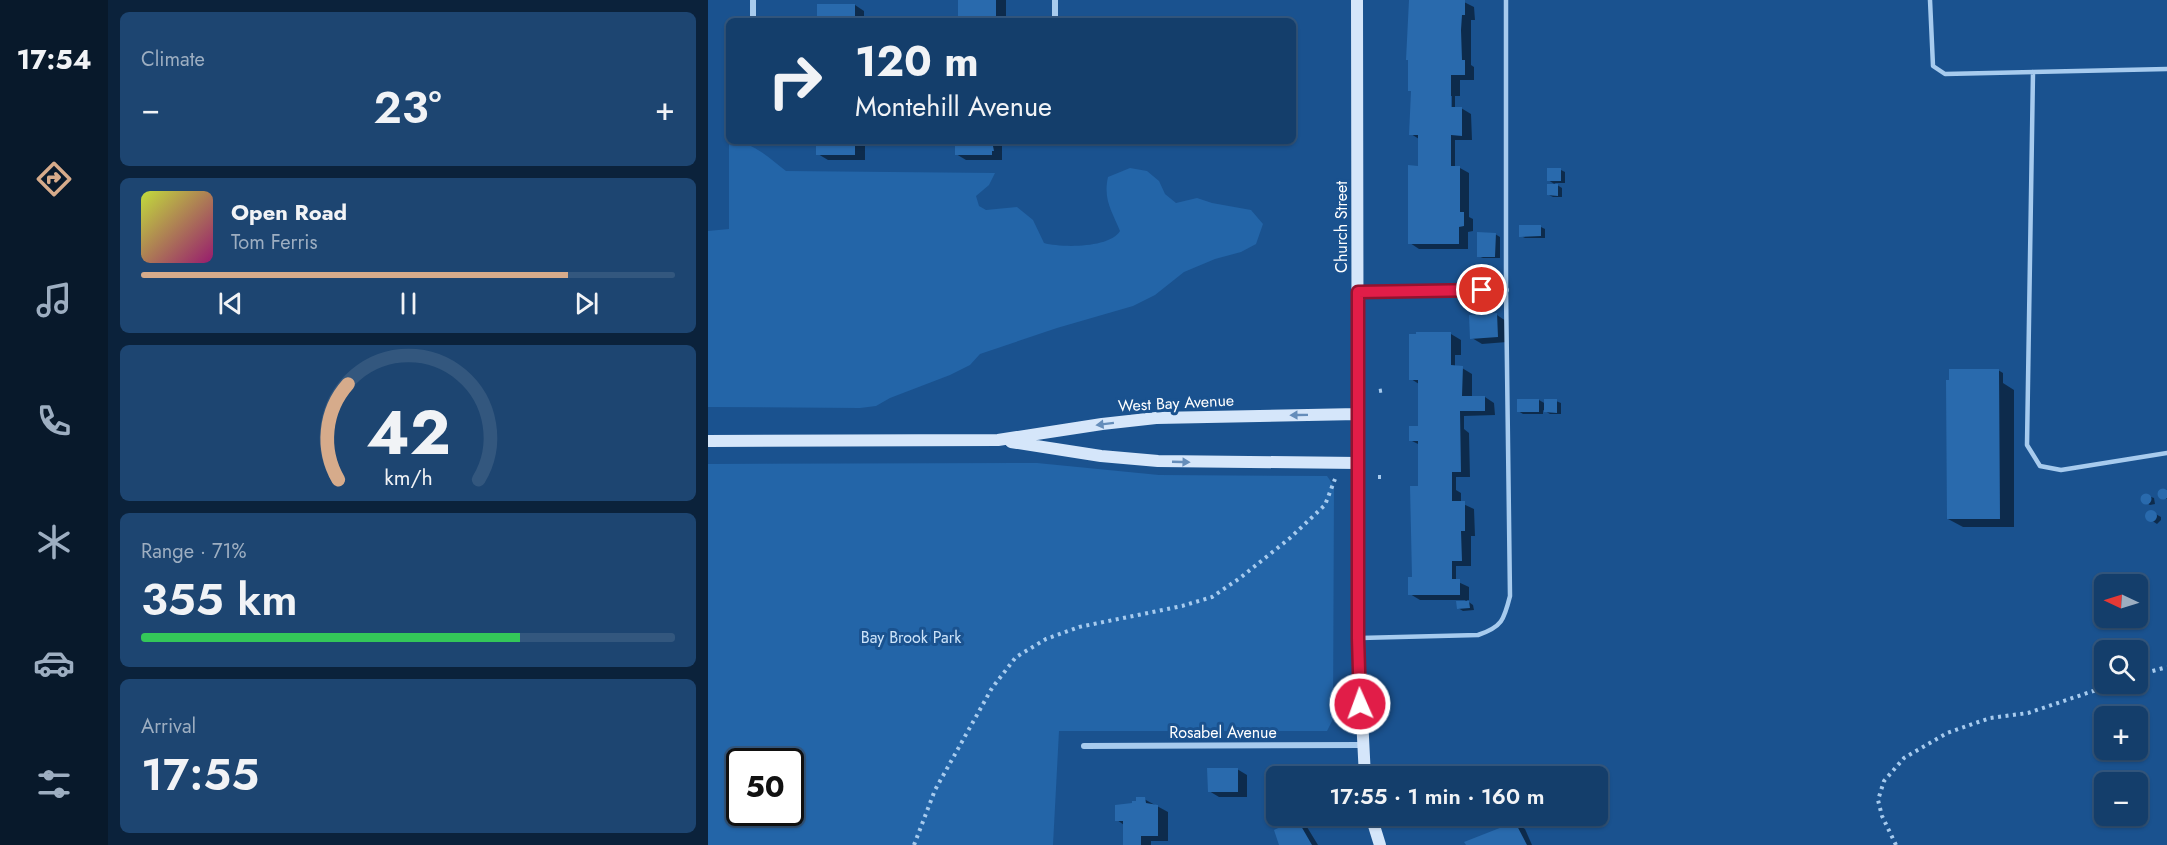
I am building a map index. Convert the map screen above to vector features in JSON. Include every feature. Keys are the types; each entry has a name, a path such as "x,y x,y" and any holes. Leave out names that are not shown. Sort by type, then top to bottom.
{"street":[{"path":"753,0 753,18"},
{"path":"1055,0 1055,18"},
{"name":"Church Street","path":"1357,0 1358,638 1364,766"},
{"path":"1358,292 1506,290"},
{"name":"West Bay Avenue","path":"708,441 998,440 1156,418 1358,414"},
{"name":"West Bay Avenue","path":"998,440 1101,456 1158,461 1358,463"},
{"name":"Rosabel Avenue","path":"1084,746 1362,745"},
{"path":"1374,826 1380,845"}],"lane":[{"path":"1358,638 1478,635 1495,630 1505,617 1510,596 1506,290 1506,0"},
{"path":"1930,0 1933,66 1945,74 2167,69"},
{"path":"2033,72 2027,445 2040,466 2061,470 2167,453"}],"path":[{"path":"1378,477 1384,477"},
{"path":"914,845 935,790 992,688 1016,657 1046,639 1079,627 1182,606 1212,597 1290,538 1325,505 1335,478"},
{"path":"2148,672 2167,667"},
{"path":"1896,845 1882,816 1878,800 1884,781 1904,758 1947,733 1990,718 2028,713 2094,691"}],"green space":[{"path":"729,144 745,144 752,147 786,171 995,173 989,185 976,196 979,206 986,210 1017,207 1033,220 1044,243 1052,245 1096,244 1115,237 1120,231 1107,199 1108,177 1130,168 1147,171 1159,181 1165,194 1176,203 1197,198 1251,210 1263,224 1256,244 1241,252 1215,259 1184,272 1155,295 1133,306 980,354 970,365 950,375 890,398 876,406 860,408 708,407 708,231 729,229"},
{"name":"Bay Brook Park","path":"1037,463 1159,475 1327,476 1334,486 1333,719 1327,731 1059,731 1053,845 708,845 708,464"}],"building":[{"path":"958,0 996,0 996,18 958,18"},
{"path":"1409,0 1465,0 1465,15 1462,15 1461,30 1465,75 1451,75 1451,107 1462,107 1462,136 1451,135 1451,166 1460,166 1460,212 1464,212 1464,226 1459,227 1459,244 1408,244 1408,165 1418,166 1418,135 1409,135 1411,91 1408,91 1408,60 1406,60"},
{"path":"817,4 855,4 855,18 817,18"},
{"path":"816,144 855,144 855,155 816,155"},
{"path":"955,144 993,144 994,151 992,155 955,155"},
{"path":"1547,168 1561,168 1561,181 1547,181"},
{"path":"1547,184 1558,184 1558,196 1547,195"},
{"path":"1519,225 1541,225 1541,236 1519,237"},
{"path":"1477,232 1496,233 1495,257 1477,257"},
{"path":"1497,313 1498,337 1470,339 1469,315"},
{"path":"1416,332 1451,332 1451,365 1463,366 1462,396 1485,396 1485,411 1460,411 1461,472 1452,472 1452,501 1465,501 1465,531 1461,531 1462,561 1452,561 1452,579 1460,579 1460,595 1408,595 1408,577 1412,577 1410,486 1418,486 1418,441 1409,441 1409,426 1418,426 1418,380 1409,380 1409,334 1416,334"},
{"path":"1949,369 1999,369 2000,519 1947,519 1946,380 1949,380"},
{"path":"1517,399 1539,399 1539,412 1517,412"},
{"path":"1544,399 1557,399 1557,413 1544,412"},
{"path":"2163,488 2167,490 2167,498 2163,500 2159,498 2157,494 2159,490"},
{"path":"2146,494 2150,495 2150,503 2146,504 2142,503 2141,499 2142,495"},
{"path":"2151,510 2157,516 2151,522 2145,516"},
{"path":"1456,601 1469,601 1470,608 1457,609"},
{"path":"1207,768 1238,768 1238,792 1208,792"},
{"path":"1136,797 1145,797 1146,803 1158,805 1158,836 1141,836 1141,845 1123,845 1123,821 1115,821 1115,805 1132,803 1136,801"},
{"path":"1282,826 1301,826 1312,845 1279,845 1274,830"},
{"path":"1505,826 1517,826 1527,845 1466,845 1464,842"}],"route":[{"path":"1360,704 1358,292 1482,290"}]}
